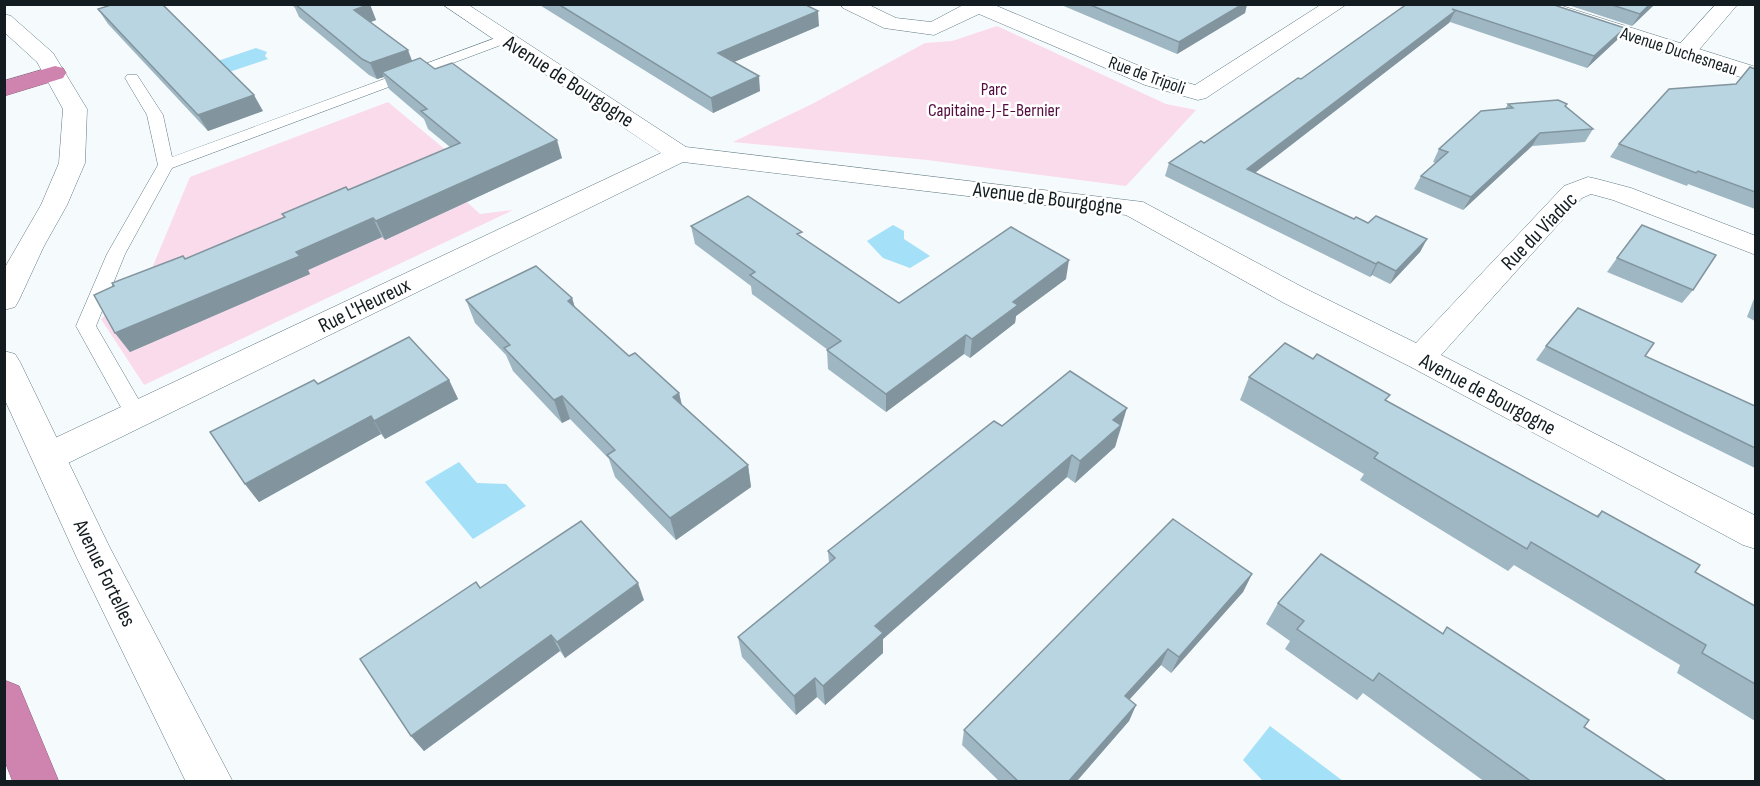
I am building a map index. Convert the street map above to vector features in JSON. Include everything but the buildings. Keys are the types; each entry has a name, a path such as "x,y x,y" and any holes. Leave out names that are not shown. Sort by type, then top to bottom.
{"highway":[{"path":"4,70 50,65"},
{"path":"4,89 50,65"},
{"path":"4,700 36,782"}],"street":[{"name":"Avenue de Bourgogne","path":"452,4 679,154 1133,208 1295,296 1420,358 1755,534"},
{"path":"850,4 891,24 934,29 980,5"},
{"name":"Rue de Tripoli","path":"980,5 1153,80 1198,93 1337,4"},
{"name":"Avenue Duchesneau","path":"1533,4 1755,75"},
{"path":"1684,52 1728,4"},
{"path":"4,20 50,65 75,109 72,164 54,205 30,246 4,300"},
{"name":"Rue L'Heureux","path":"50,456 679,154"},
{"name":"Rue du Viaduc","path":"1420,358 1573,192 1588,185 1622,194 1755,246"},
{"name":"Avenue Fortelles","path":"4,362 95,556 210,782"}],"lane":[{"path":"136,414 86,326 116,255 166,165 504,39"},
{"path":"132,78 155,115 166,165"}],"green space":[{"name":"Parc Capitaine-J-E-Bernier","path":"997,26 1166,104 1196,110 1126,186 927,160 733,142 814,103 925,43 952,41"},
{"path":"388,102 489,186 456,192 480,214 513,210 144,385 101,319 145,285 190,177"}],"water":[{"path":"256,48 267,52 265,56 268,59 202,81 191,70"},
{"path":"893,225 904,231 904,239 930,256 910,268 883,258 867,241"},
{"path":"459,462 477,483 506,484 526,506 473,539 425,482"},
{"path":"1270,726 1343,781 1263,781 1243,760"}]}
